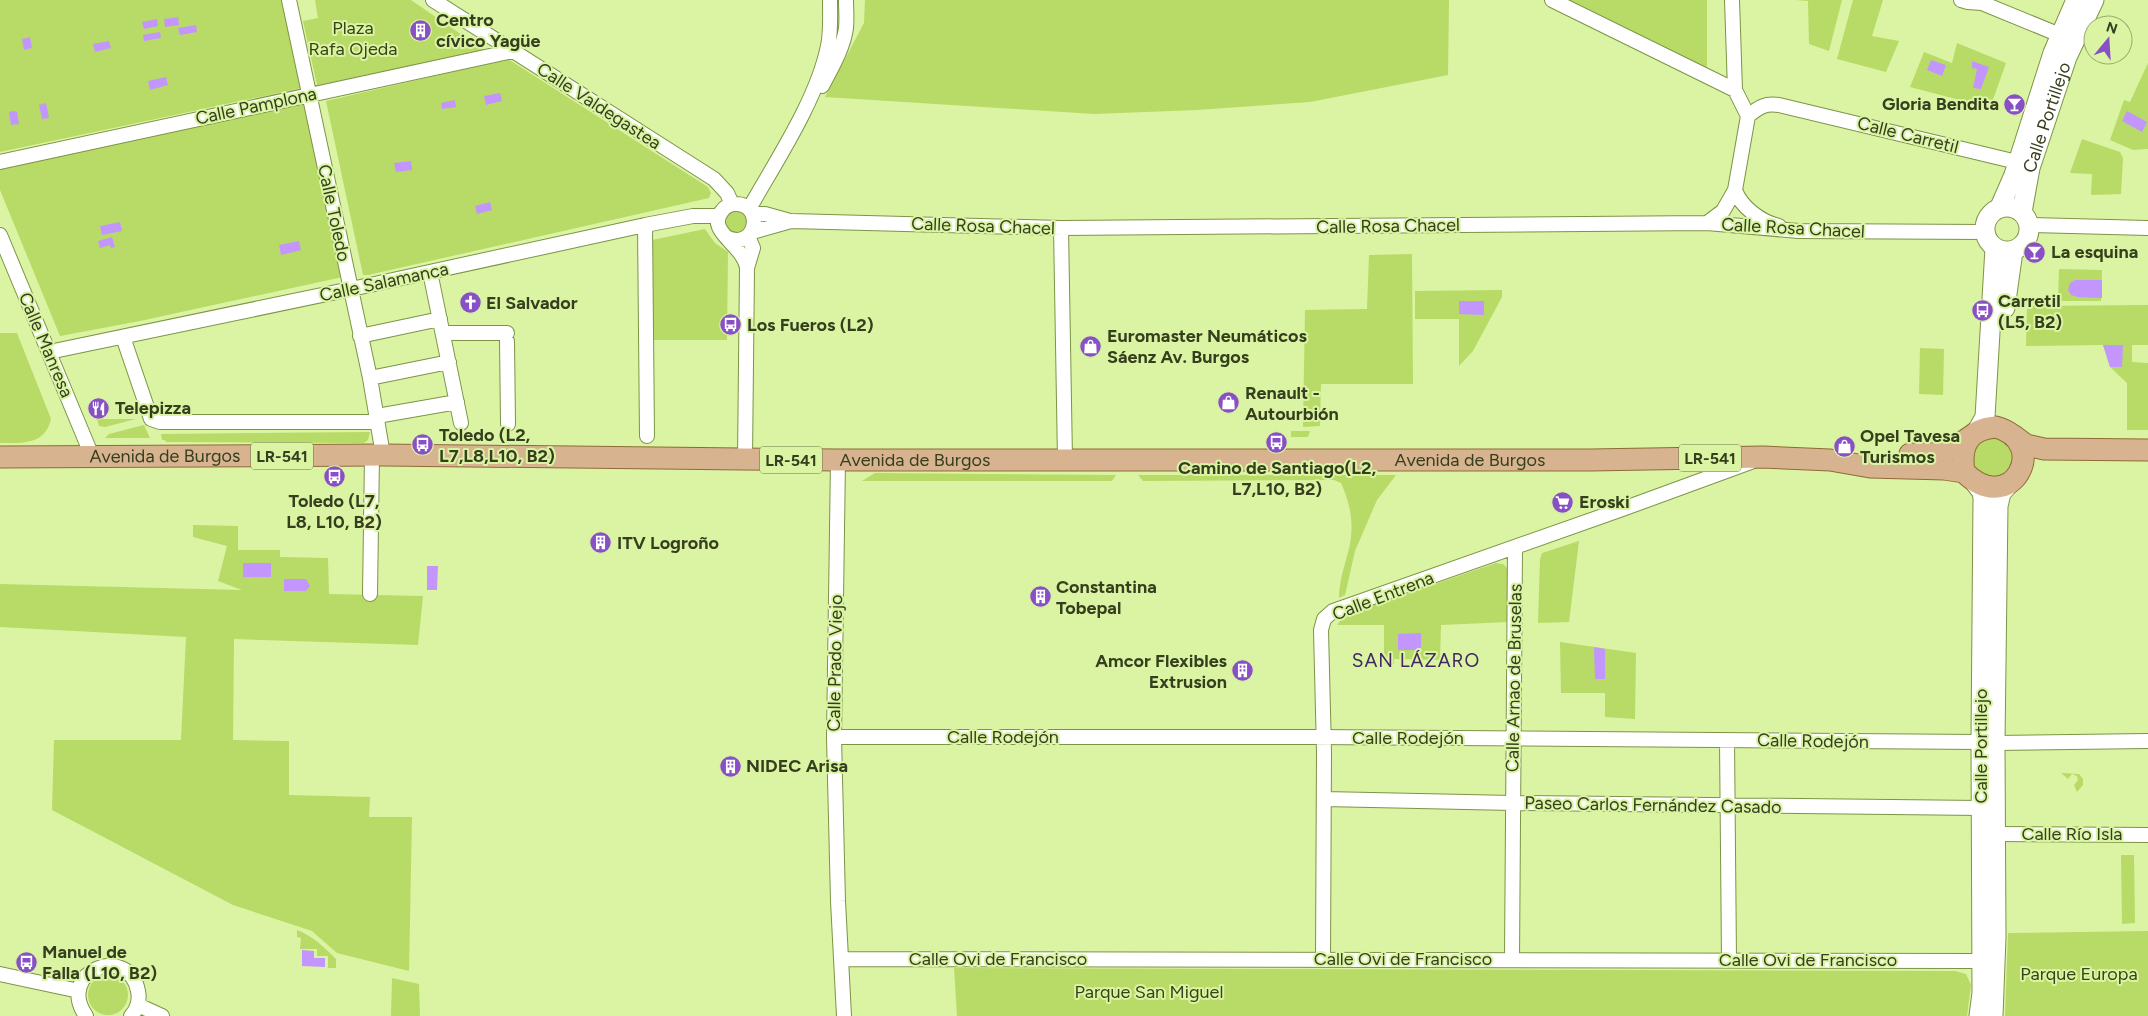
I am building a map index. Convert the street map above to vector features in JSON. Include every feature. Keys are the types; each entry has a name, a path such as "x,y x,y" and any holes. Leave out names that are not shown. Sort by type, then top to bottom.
{"main road":[{"name":"Calle Portillejo","path":"2000,207 2012,182 2060,35 2076,0"},
{"name":"Calle Portillejo","path":"2026,218 2030,168 2061,75 2094,0"},
{"path":"2000,207 2012,207 2026,218 2027,240 2021,247 2004,250 1989,242 1984,232 1988,216 2000,207"},
{"path":"2004,250 2007,284 1996,416 2000,425 2020,445 2023,455 2022,465 2015,478"},
{"path":"1968,476 1962,455 1965,446 1985,417 2004,250"},
{"name":"LR-541","path":"1974,434 1996,427 2010,433 2026,445 2044,449 2148,450"},
{"name":"Avenida de Burgos","path":"1830,460 1883,453 1936,454 1946,452 1974,434"},
{"name":"Avenida de Burgos","path":"0,457 378,455 838,460 1591,460 1764,457 1830,460 1870,467 1944,469 1968,476"},
{"name":"LR-541","path":"1968,476 1982,486 1992,488 2002,487 2031,466 2039,464 2148,463"},
{"name":"Calle Portillejo","path":"1968,476 1982,492 1983,498 1988,743 1996,834 1996,984 1993,1016"},
{"name":"Calle Portillejo","path":"1980,1016 1973,961 1981,808 1988,743 1998,506 2001,493 2015,478"}],"street":[{"name":"Calle Toledo","path":"289,0 349,289 370,378 377,419 378,455 370,594"},
{"name":"Calle Valdegastea","path":"433,0 714,179 720,195 735,210"},
{"path":"747,268 741,252 718,228 766,179 804,110 828,45 830,0"},
{"path":"804,110 818,93 839,55 846,26 846,0"},
{"path":"1552,0 1736,90"},
{"path":"1707,223 1723,211 1735,190 1748,116 1736,90 1732,0"},
{"path":"1961,0 1982,3 2060,35"},
{"name":"Calle Pamplona","path":"0,162 513,51"},
{"name":"Calle Carretil","path":"1748,116 1760,106 1769,104 1798,108 2018,162"},
{"path":"1735,190 1738,198 1746,208 1760,217 1774,225 1799,231"},
{"path":"735,210 754,226 750,234 753,248 747,268 744,459"},
{"name":"Calle Salamanca","path":"49,352 645,225 735,210"},
{"name":"Calle Rosa Chacel","path":"735,210 765,214 791,221 1061,228 1707,223 1799,231 1984,232"},
{"path":"2026,218 2148,228"},
{"name":"Calle Rosa Chacel","path":"726,237 737,240 791,221"},
{"path":"645,225 647,436"},
{"path":"1061,228 1065,460"},
{"name":"Calle Manresa","path":"0,235 92,456"},
{"path":"430,272 461,423"},
{"path":"360,336 440,319"},
{"path":"443,333 507,337 508,424"},
{"path":"123,336 151,419 160,422 377,419 457,402"},
{"path":"370,378 449,362"},
{"name":"Calle Entrena","path":"1323,960 1324,737 1321,630 1324,619 1333,611 1764,457"},
{"name":"Calle Prado Viejo","path":"838,460 834,737 838,901 844,1016"},
{"name":"Calle Arnao de Bruselas","path":"1512,959 1515,547"},
{"name":"Calle Rodejón","path":"834,737 1324,737 1988,743 2148,741"},
{"path":"1727,740 1729,960"},
{"name":"Paseo Carlos Fernández Casado","path":"1324,799 1981,808"},
{"name":"Calle Río Isla","path":"1996,834 2148,835"},
{"name":"Calle Ovi de Francisco","path":"842,958 1973,961"},
{"path":"86,1016 81,1008 79,991 82,981 92,971 106,966 116,966 125,970 132,977 139,995 134,1011 162,1016"},
{"path":"0,974 79,991"}],"green space":[{"path":"0,0 285,0 302,88 0,152"},
{"name":"Plaza Rafa Ojeda","path":"315,0 411,0 484,50 317,85 303,21 318,18"},
{"path":"865,0 1449,0 1448,75 1310,102 1197,110 1094,114 825,97 864,23"},
{"path":"1568,0 1707,0 1707,69"},
{"path":"1795,0 1842,0 1829,51 1809,44 1808,1"},
{"path":"1853,0 1883,0 1872,36 1899,41 1886,72 1837,59"},
{"path":"1957,43 2006,63 1990,108 1910,87 1924,52 1952,63"},
{"path":"508,59 708,187 711,193 709,198 363,275 326,101"},
{"path":"2148,63 2148,149 2133,150 2110,140 2124,100 2130,102"},
{"path":"303,104 343,277 140,321 60,336 0,190 0,169"},
{"path":"2082,139 2120,152 2123,158 2121,194 2091,195 2092,174 2070,173"},
{"path":"736,211 746,218 747,222 740,232 736,233 726,226 725,222 732,212"},
{"path":"705,229 715,243 728,252 727,340 651,340 652,240"},
{"path":"1412,254 1413,384 1321,384 1320,426 1303,427 1305,310 1367,309 1369,255"},
{"path":"2059,269 2102,270 2101,301 2058,301"},
{"path":"1502,290 1502,297 1473,351 1459,366 1459,319 1415,319 1415,291"},
{"path":"2148,305 2148,345 2132,345 2132,362 2148,363 2148,430 2127,430 2127,383 2110,367 2103,345 2026,346 2027,306"},
{"path":"0,333 17,333 51,419 44,434 32,441 0,443"},
{"path":"1920,348 1944,349 1943,395 1919,394"},
{"path":"97,419 136,419 105,427 99,426"},
{"path":"144,425 150,438 105,438 109,434"},
{"path":"1291,431 1310,431 1308,437 1291,437"},
{"path":"370,432 368,440 364,443 166,442 162,440 161,434"},
{"path":"2001,437 2016,452 2005,479 1976,475 1971,453 1980,440"},
{"path":"875,473 1116,475 1112,481 862,481"},
{"path":"1138,475 1396,475 1377,500 1355,551 1345,595 1339,598 1341,578 1352,528 1349,505 1341,483 1334,480 1143,481"},
{"path":"193,525 238,526 238,550 280,550 280,557 328,558 329,594 423,596 418,645 234,639 233,740 289,741 289,795 370,797 369,817 412,817 409,971 337,953 312,931 233,905 52,810 54,740 181,740 186,637 0,627 0,584 242,590 218,581 227,546 193,537"},
{"path":"1579,541 1569,622 1538,623 1540,559 1542,553"},
{"path":"1496,563 1503,564 1508,569 1508,622 1441,625 1440,660 1394,659 1394,664 1384,664 1384,625 1337,625 1345,615"},
{"path":"1560,642 1636,653 1635,719 1605,717 1605,693 1561,693"},
{"path":"2061,773 2079,774 2083,779 2083,785 2077,792 2074,785 2078,780 2077,776 2072,774 2068,779"},
{"path":"2121,855 2134,855 2135,923 2122,924"},
{"path":"297,930 323,946 336,959 336,968 328,968 328,956 317,956 317,949 300,949 301,938 297,937"},
{"name":"Parque Europa","path":"2148,931 2148,1016 2005,1016 2008,933"},
{"name":"Parque San Miguel","path":"954,968 1955,971 1966,974 1971,985 1967,1016 957,1016"},
{"path":"104,975 112,975 119,978 125,984 128,995 125,1006 119,1012 112,1015 104,1015 97,1012 91,1006 88,999 88,991 91,984 97,978"},
{"path":"392,978 419,984 420,1016 391,1016"}],"shaded area":[{"path":"178,17 179,25 165,27 164,19"},
{"path":"157,19 158,26 144,29 142,22"},
{"path":"196,25 197,32 180,35 178,28"},
{"path":"160,32 161,38 144,41 143,35"},
{"path":"30,37 32,48 24,50 22,39"},
{"path":"109,41 111,48 95,52 93,44"},
{"path":"1931,60 1946,65 1942,76 1927,70"},
{"path":"1972,61 1989,67 1981,89 1973,88 1977,69 1972,68"},
{"path":"166,77 168,85 150,90 148,81"},
{"path":"500,93 502,101 486,105 484,96"},
{"path":"455,100 456,107 442,109 441,103"},
{"path":"46,103 49,118 42,119 39,105"},
{"path":"2127,111 2147,122 2142,132 2122,121"},
{"path":"9,112 17,112 19,124 11,125"},
{"path":"411,161 412,170 396,172 394,163"},
{"path":"490,202 492,210 477,214 475,206"},
{"path":"120,222 122,231 102,235 100,226"},
{"path":"112,237 115,247 111,248 110,245 100,248 98,241"},
{"path":"299,241 301,250 281,255 279,245"},
{"path":"2075,280 2102,280 2102,298 2071,295 2068,290 2070,283"},
{"path":"1459,301 1484,301 1484,315 1459,314"},
{"path":"2103,345 2123,345 2122,367 2110,367"},
{"path":"243,563 271,563 271,577 243,577"},
{"path":"427,566 438,566 437,590 427,590"},
{"path":"284,579 306,579 310,586 306,591 284,591"},
{"path":"1421,633 1421,650 1398,650 1398,634"},
{"path":"1594,647 1605,649 1605,679 1595,679"},
{"path":"302,950 314,951 314,958 325,958 325,967 302,966"}],"place":[{"name":"Centro cívico Yagüe","path":"420,30"},
{"name":"Gloria Bendita","path":"2015,104"},
{"name":"La esquina","path":"2035,252"},
{"name":"El Salvador","path":"470,303"},
{"name":"Carretil (L5, B2)","path":"1982,311"},
{"name":"Los Fueros (L2)","path":"731,325"},
{"name":"Euromaster Neumáticos Sáenz Av. Burgos","path":"1091,346"},
{"name":"Renault - Autourbión","path":"1229,403"},
{"name":"Telepizza","path":"99,408"},
{"name":"Camino de Santiago(L2, L7,L10, B2)","path":"1277,443"},
{"name":"Toledo (L2, L7,L8,L10, B2)","path":"423,445"},
{"name":"Opel Tavesa Turismos","path":"1844,446"},
{"name":"Toledo (L7, L8, L10, B2)","path":"334,476"},
{"name":"Eroski","path":"1563,502"},
{"name":"ITV Logroño","path":"601,543"},
{"name":"Constantina Tobepal","path":"1040,597"},
{"name":"Amcor Flexibles Extrusion","path":"1243,671"},
{"name":"NIDEC Arisa","path":"730,766"},
{"name":"Manuel de Falla (L10, B2)","path":"26,962"}],"district":[{"name":"SAN LÁZARO","path":"1416,660"}]}
